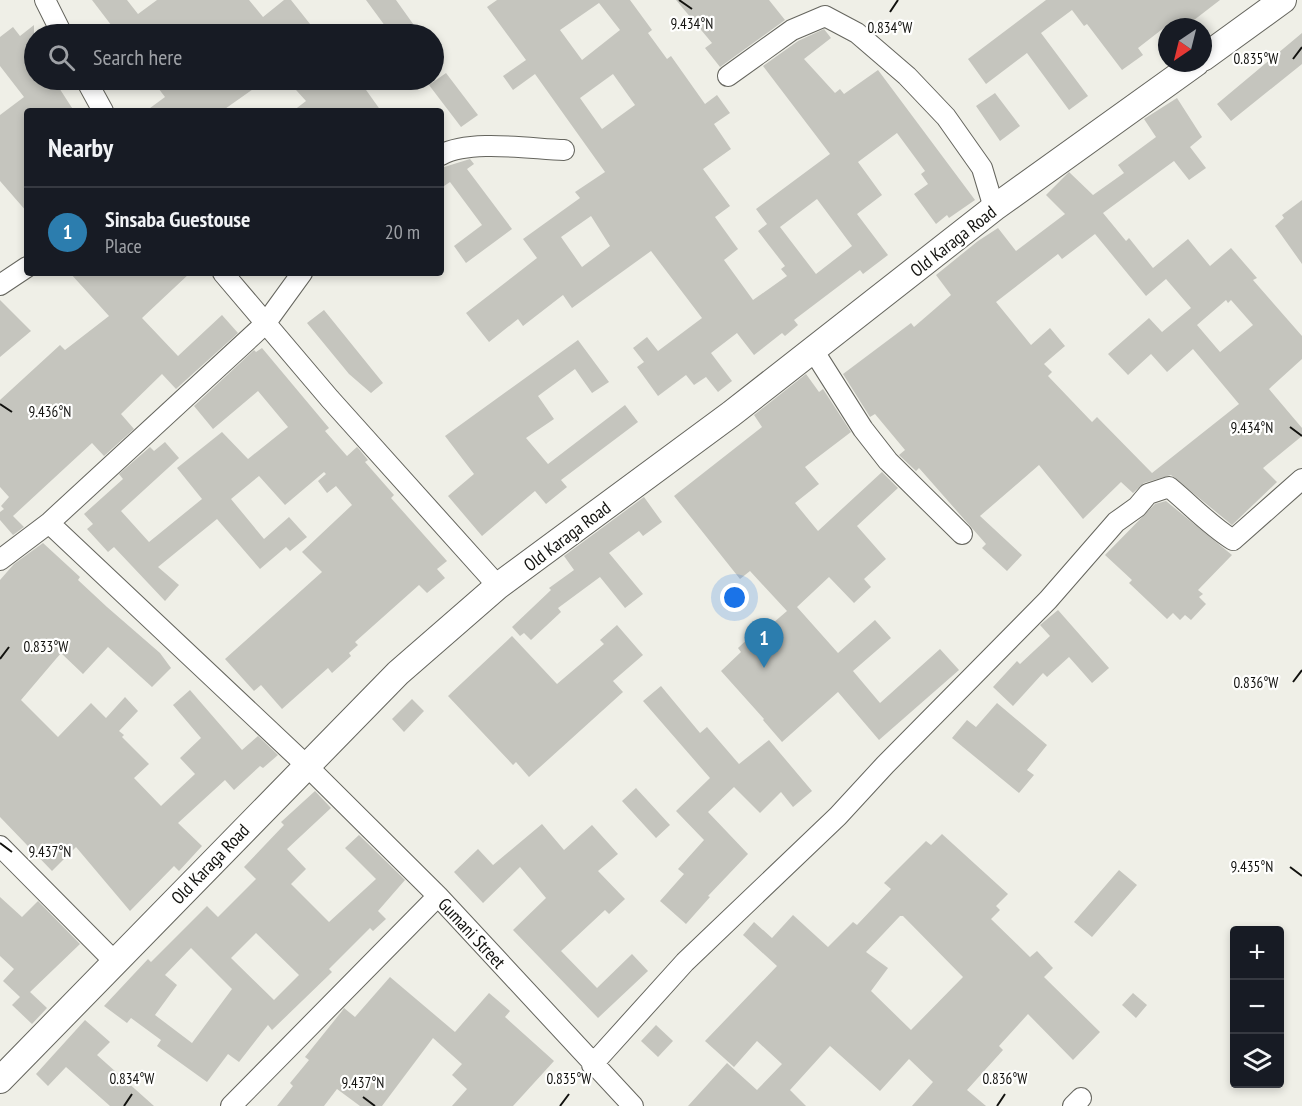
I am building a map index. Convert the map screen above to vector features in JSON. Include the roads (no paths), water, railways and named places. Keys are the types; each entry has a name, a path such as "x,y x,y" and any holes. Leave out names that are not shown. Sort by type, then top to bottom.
{"street":[{"path":"45,0 57,24"},
{"path":"1212,51 1283,0"},
{"path":"728,76 792,30 825,16 857,33 907,76 946,117 982,168 994,208"},
{"name":"Old Karaga Road","path":"0,1080 398,673 498,586 731,414 994,208 1183,72"},
{"path":"91,90 101,108"},
{"path":"444,153 475,147 564,150"},
{"path":"0,285 24,269"},
{"path":"226,276 498,586"},
{"path":"0,560 49,523 266,324 300,276"},
{"path":"813,350 863,429 888,461 962,534"},
{"path":"592,1065 685,962 838,816 885,765 1048,600 1116,522 1137,507 1148,494 1169,488 1192,505 1213,527 1233,540 1302,479"},
{"name":"Gumani Street","path":"49,523 306,765 438,896 592,1065 633,1106"},
{"path":"0,846 115,962"},
{"path":"231,1106 438,896"}],"place":[{"name":"Sinsaba Guestouse","path":"764,668"}]}
